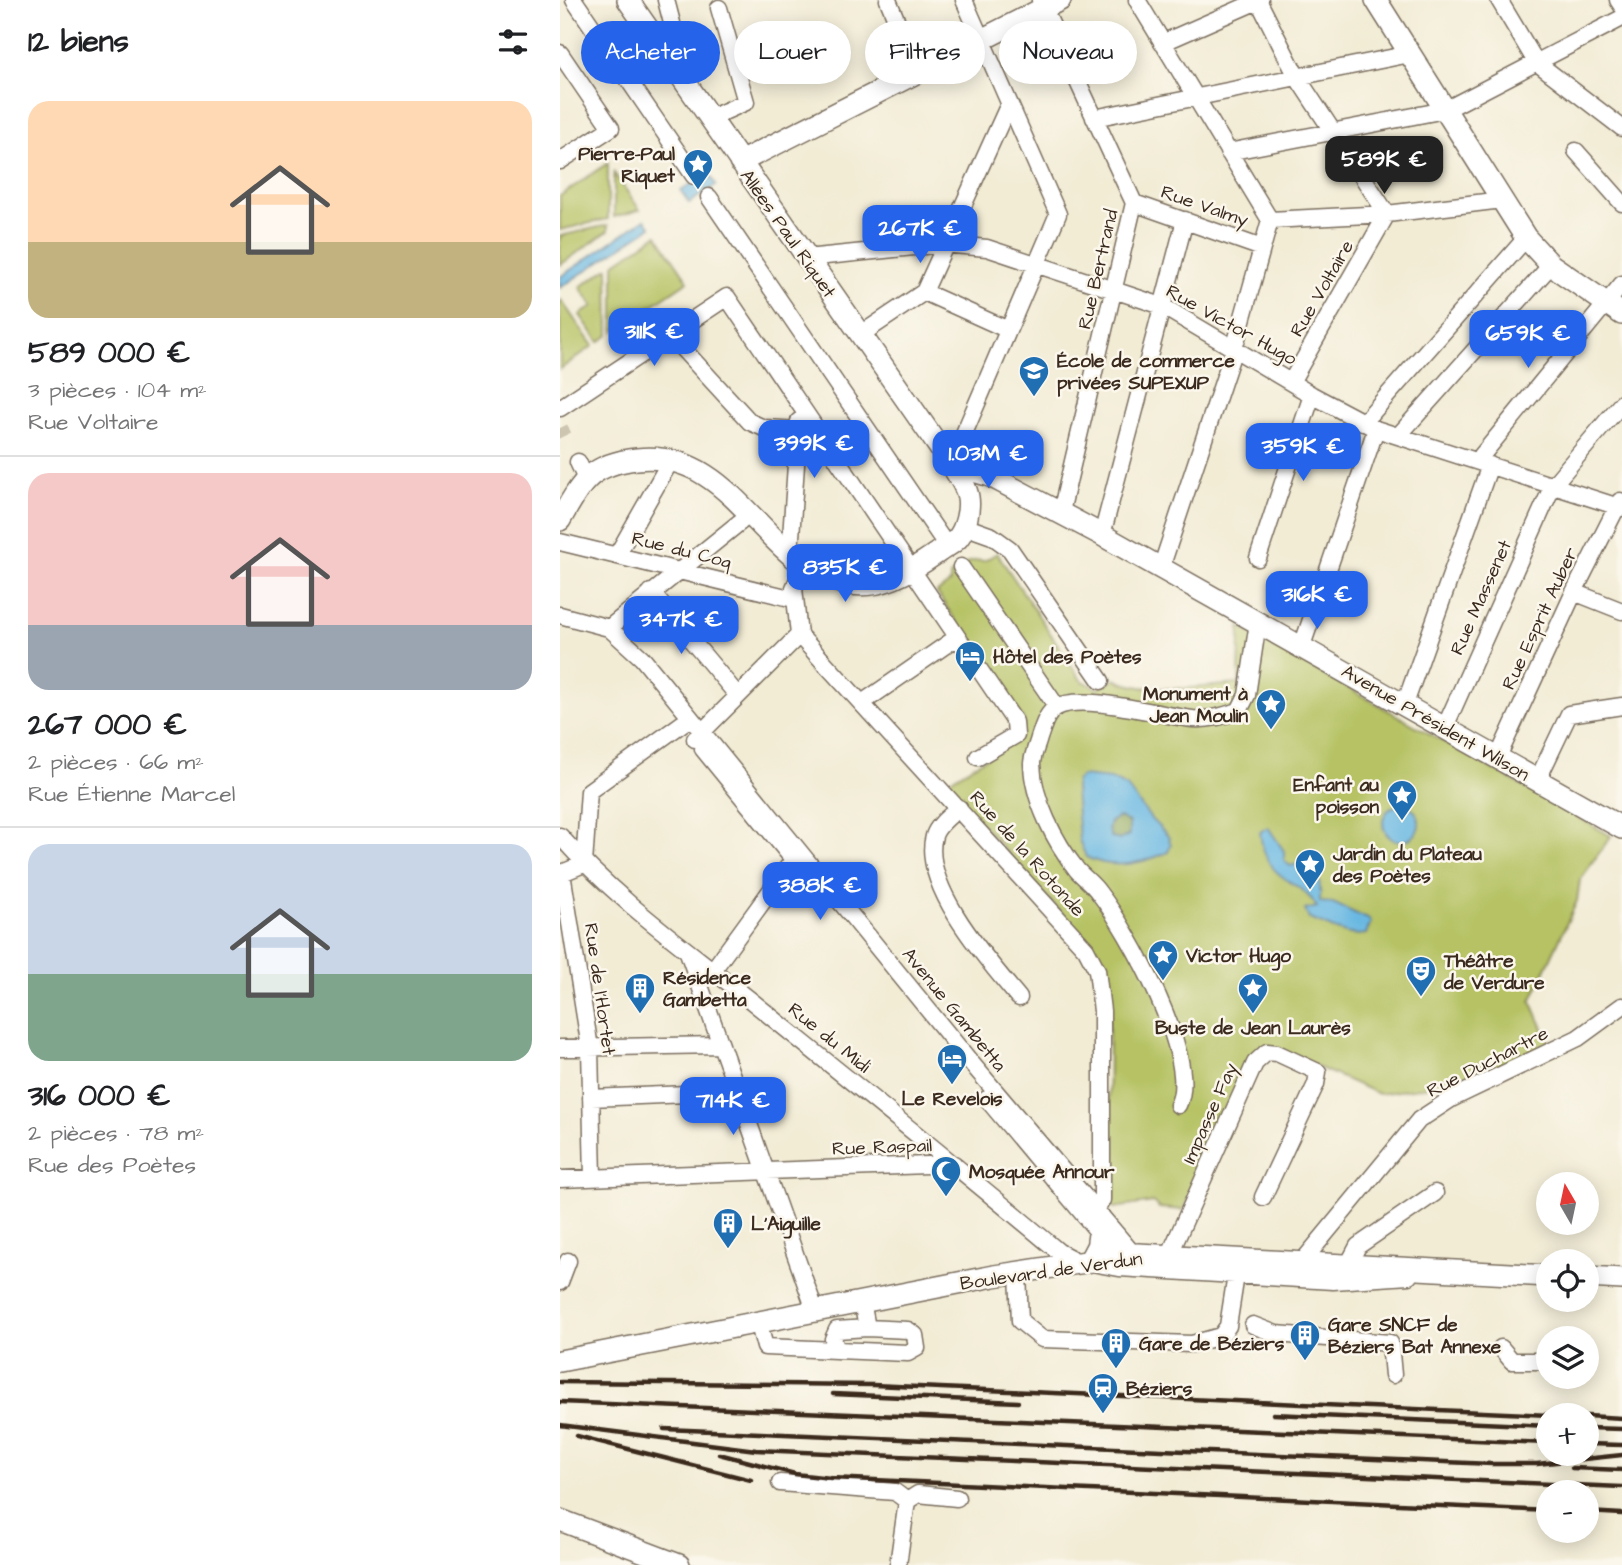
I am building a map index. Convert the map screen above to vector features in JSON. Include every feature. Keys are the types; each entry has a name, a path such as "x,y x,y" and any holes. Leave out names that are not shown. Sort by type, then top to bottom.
{"main road":[{"name":"Allées Paul Riquet","path":"628,0 643,21"},
{"path":"1376,0 1526,238 1551,265 1614,308"},
{"path":"985,37 1048,3"},
{"name":"Allées Paul Riquet","path":"687,84 951,464 968,497"},
{"path":"740,162 894,84"},
{"path":"560,520 581,469 602,467 623,460 671,460 706,473 797,558 845,583 877,583 912,570 958,538 964,526 968,497 974,486 990,476"},
{"name":"Avenue Président Wilson","path":"951,464 990,476 1061,512 1622,828"},
{"name":"Boulevard de Verdun","path":"560,1361 862,1301 1126,1256 1303,1262 1536,1275"},
{"path":"1599,1278 1622,1279"},
{"path":"560,1520 679,1565"}],"street":[{"path":"574,0 694,176"},
{"path":"666,0 671,21"},
{"path":"888,0 897,21"},
{"path":"964,0 972,21"},
{"path":"1137,0 1270,220 1234,349 1161,568"},
{"path":"1162,43 1258,0 1297,76 1387,215"},
{"path":"1499,0 1536,62 1622,128"},
{"path":"1618,0 1622,6"},
{"name":"Rue Bertrand","path":"1048,3 1094,118 1134,203 1061,512"},
{"path":"710,118 746,102 719,8"},
{"path":"1227,152 1445,110 1622,18"},
{"path":"951,464 1006,329 1058,214 985,51"},
{"path":"560,53 611,128 560,161"},
{"path":"1094,118 1410,54"},
{"path":"860,335 924,292 943,244 1009,104"},
{"path":"1576,151 1622,203"},
{"path":"709,197 947,546"},
{"path":"1270,220 1387,215 1502,200"},
{"name":"Rue Valmy","path":"1134,203 1262,248"},
{"name":"Rue Voltaire","path":"1291,382 1387,215"},
{"path":"1102,535 1185,220"},
{"path":"1302,646 1370,425 1526,238"},
{"name":"Rue Victor Hugo","path":"806,258 943,244 987,248 1162,306 1312,396 1370,425 1620,505"},
{"path":"1399,435 1551,265"},
{"path":"1405,704 1484,462 1614,308 1622,284"},
{"path":"924,292 1006,329"},
{"path":"560,408 727,298 1015,722 1016,735 978,757"},
{"path":"670,335 750,422 764,428 799,430"},
{"path":"1258,558 1312,396"},
{"name":"Rue Massenet","path":"1445,727 1553,485 1622,403"},
{"path":"699,735 799,635 794,599 800,406"},
{"path":"617,555 671,460"},
{"name":"Rue Esprit Auber","path":"1498,757 1574,592 1620,505"},
{"path":"609,628 750,513"},
{"path":"964,526 992,536 1010,549 1101,681"},
{"name":"Rue du Coq","path":"560,542 794,599"},
{"path":"961,567 1057,707"},
{"path":"651,592 738,696"},
{"path":"1574,592 1622,611"},
{"name":"Avenue Gambetta","path":"560,615 609,628 642,658 796,857 968,1068 1061,1191 1095,1221 1126,1256"},
{"path":"1178,1105 1183,1095 1183,1072 1164,1008 1116,919 1099,892 1078,870 1048,823 1032,763 1046,718 1057,707 1078,703 1104,705 1193,719 1217,719 1239,711 1247,695 1258,622"},
{"name":"Avenue Gambetta","path":"609,628 683,723 699,735"},
{"name":"Rue de la Rotonde","path":"799,635 1086,948 1097,970 1102,1011 1102,1200 1095,1221"},
{"path":"862,703 956,638"},
{"path":"1538,779 1569,714 1622,706"},
{"path":"584,864 589,791 683,723"},
{"path":"959,808 934,832 932,848 936,875 978,948 1019,998"},
{"name":"Rue du Midi","path":"560,836 584,864 632,907 954,1164 1059,1252 1083,1263"},
{"path":"713,970 796,857"},
{"name":"Rue de l'Hortet","path":"584,864 562,873 590,1048 593,1178"},
{"path":"688,952 815,1310"},
{"name":"Rue Duchartre","path":"1303,1262 1419,1120 1451,1099 1578,1038 1622,1006"},
{"path":"560,1048 719,1045"},
{"name":"Impasse Fay","path":"1169,1256 1255,1063 1267,1052 1277,1053 1318,1072 1316,1084 1263,1197"},
{"path":"591,1098 736,1091"},
{"name":"Rue Raspail","path":"560,1179 954,1164"},
{"path":"1348,1265 1358,1245 1435,1193"},
{"path":"1095,1221 1095,1245 1083,1263 1144,1270 1333,1281 1452,1271"},
{"path":"560,1282 568,1261"},
{"path":"1018,1273 1020,1321 1042,1339 1192,1345 1221,1336 1228,1326 1236,1275"},
{"path":"862,1301 867,1328"},
{"path":"758,1321 765,1347 908,1353 917,1348 915,1335 908,1330 867,1328 837,1330 833,1339 837,1350"},
{"path":"1253,1325 1276,1334 1390,1343 1392,1375"},
{"path":"1501,1348 1512,1361 1536,1362"},
{"path":"780,1483 895,1492 907,1501"},
{"path":"898,1565 907,1501 918,1494 957,1498"}],"green space":[{"path":"608,163 608,219 560,230 560,196"},
{"path":"614,173 640,210 614,217"},
{"path":"608,225 608,231 560,265 560,236"},
{"path":"657,235 688,281 614,331 614,264"},
{"path":"608,268 609,335 599,342 580,315 593,306 580,287"},
{"path":"560,301 593,346 560,369"},
{"name":"Jardin du Plateau des Poètes","path":"997,553 1081,680 1098,689 1115,679 1159,689 1239,684 1240,627 1611,836 1580,880 1577,901 1531,1001 1550,1044 1492,1074 1472,1080 1379,1094 1281,1051 1262,1048 1183,1210 1159,1208 1154,1202 1114,1208 1108,1202 1109,1016 1107,976 1101,957 945,783 1012,742 1024,721 937,593 950,583 950,576 961,567 970,562 984,561"},
{"path":"1115,818 1123,818 1130,825 1130,833 1123,840 1115,840 1108,833 1108,825"}],"water":[{"path":"708,172 716,185 689,203 681,191"},
{"path":"645,219 651,227 560,288 560,277"},
{"path":"1082,776 1111,779 1127,787 1168,836 1171,845 1168,852 1127,864 1106,863 1086,857 1079,840 1076,781","holes":["1119,817 1129,822 1129,835 1119,840 1111,837 1108,829 1110,822"]},
{"path":"1401,805 1414,810 1419,823 1414,836 1401,841 1388,836 1383,823 1388,810"},
{"path":"1268,827 1284,851 1284,860 1290,866 1302,863 1316,875 1320,884 1320,902 1333,903 1368,919 1371,922 1366,934 1344,933 1309,919 1305,910 1317,907 1301,889 1276,871 1263,849 1260,832"}],"tunnel":[{"path":"560,428 564,436"}],"railway":[{"path":"560,1382 873,1385 1536,1414"},
{"path":"833,1394 1018,1402"},
{"path":"560,1402 1536,1442"},
{"path":"1273,1414 1536,1425"},
{"path":"1599,1417 1622,1418"},
{"path":"560,1425 756,1450 1622,1487"},
{"path":"1599,1428 1622,1429"},
{"path":"664,1429 1492,1464 1537,1464 1622,1455"},
{"path":"577,1436 751,1480"},
{"path":"1599,1444 1622,1445"},
{"path":"719,1454 795,1474 831,1478 1536,1510"},
{"path":"1572,1468 1622,1470"},
{"path":"1599,1513 1622,1514"}],"place":[{"name":"Pierre-Paul Riquet","path":"698,191"},
{"name":"École de commerce privées SUPEXUP","path":"1034,398"},
{"name":"Hôtel des Poètes","path":"970,683"},
{"name":"Monument à Jean Moulin","path":"1271,731"},
{"name":"Enfant au poisson","path":"1402,822"},
{"name":"Jardin du Plateau des Poètes","path":"1310,891"},
{"name":"Victor Hugo","path":"1163,982"},
{"name":"Théâtre de Verdure","path":"1421,998"},
{"name":"Résidence Gambetta","path":"640,1015"},
{"name":"Buste de Jean Laurès","path":"1253,1015"},
{"name":"Le Revelois","path":"952,1086"},
{"name":"Mosquée Annour","path":"946,1198"},
{"name":"L'Aiguille","path":"728,1250"},
{"name":"Gare SNCF de Béziers Bat Annexe","path":"1305,1362"},
{"name":"Gare de Béziers","path":"1116,1370"},
{"name":"Béziers","path":"1103,1415"}]}
